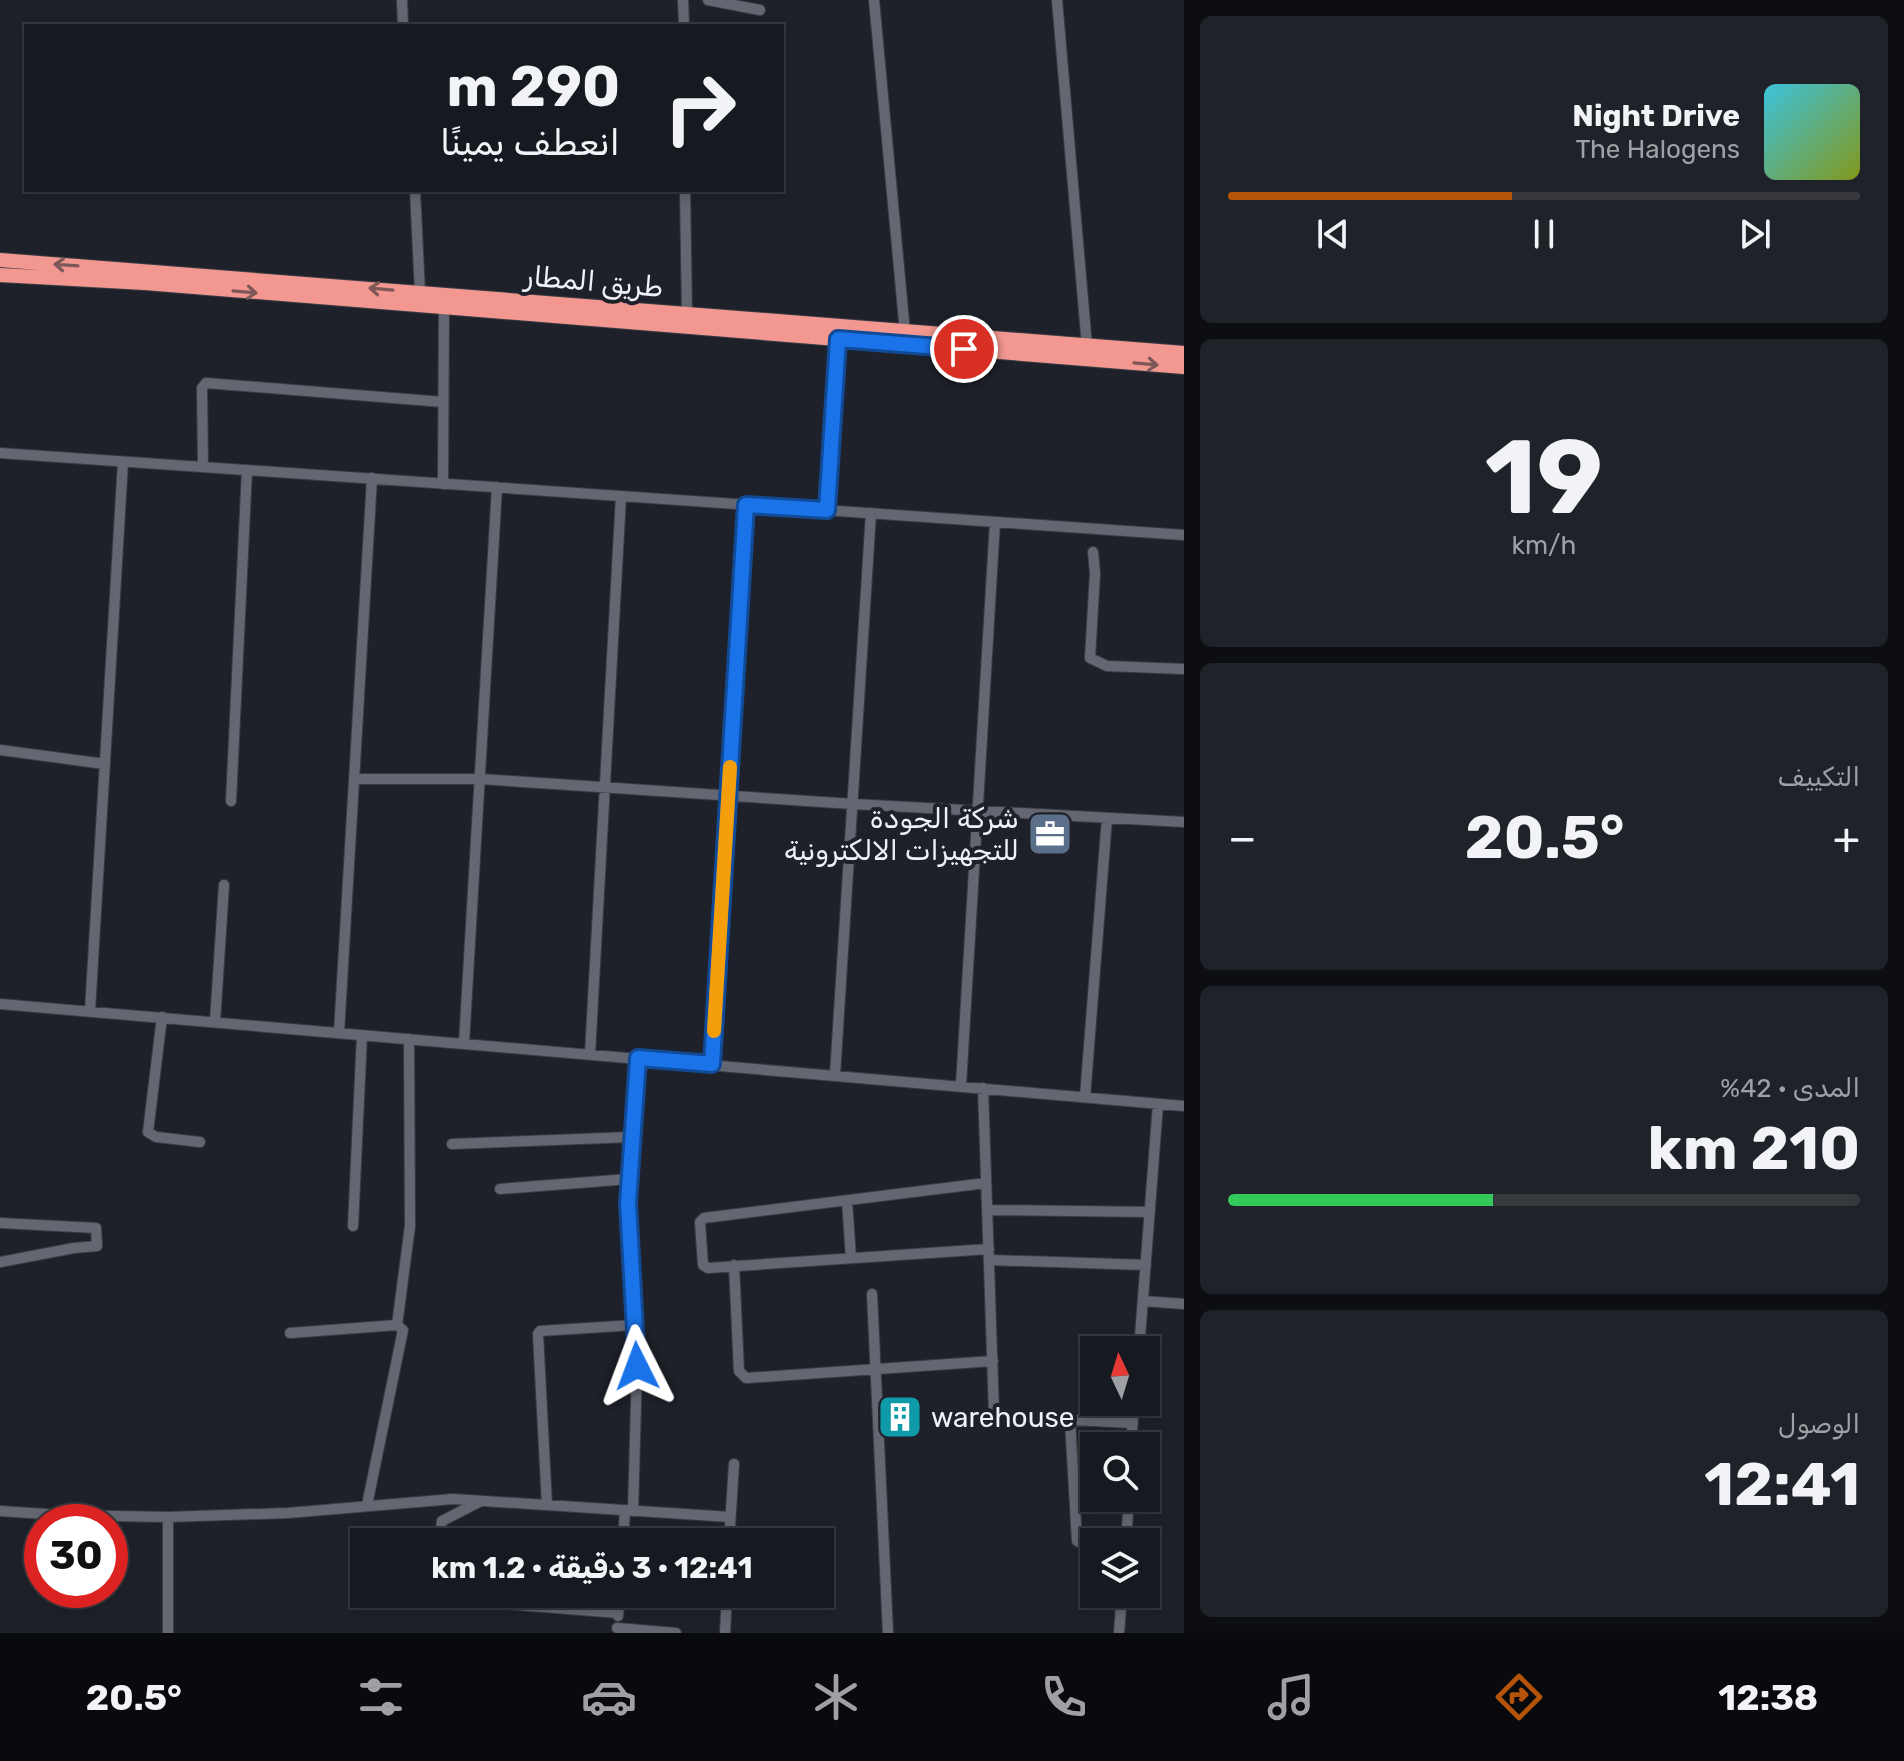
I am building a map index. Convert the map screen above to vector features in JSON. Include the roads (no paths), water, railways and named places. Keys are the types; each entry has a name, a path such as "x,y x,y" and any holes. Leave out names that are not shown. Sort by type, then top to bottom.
{"highway":[{"name":"طريق المطار","path":"0,260 444,307 905,332 1184,353"},
{"name":"طريق المطار","path":"0,275 315,291 420,293 687,314 838,339 1184,367"}],"street":[{"path":"402,0 403,24"},
{"path":"683,0 684,24"},
{"path":"708,0 760,10"},
{"path":"874,0 905,332"},
{"path":"1057,0 1087,346"},
{"path":"415,192 420,293"},
{"path":"685,192 687,314"},
{"path":"443,484 444,307"},
{"path":"827,510 838,339"},
{"path":"203,467 202,388 206,383 443,402"},
{"path":"0,453 1184,535"},
{"path":"90,1011 123,462"},
{"path":"231,801 247,470"},
{"path":"339,1033 372,478"},
{"path":"464,1043 497,487"},
{"path":"590,1054 621,496"},
{"path":"712,1064 746,505"},
{"path":"835,1075 871,513"},
{"path":"961,1085 995,522"},
{"path":"1093,552 1095,573 1090,658 1107,666 1184,669"},
{"path":"0,750 105,764"},
{"path":"354,779 480,779 1184,822"},
{"path":"1085,1097 1107,818"},
{"path":"215,1022 224,885"},
{"path":"0,1004 1184,1106"},
{"path":"162,1017 148,1132 156,1137 200,1142"},
{"path":"353,1226 362,1035"},
{"path":"397,1325 410,1226 409,1039"},
{"path":"626,1528 638,1383 629,1179 638,1058"},
{"path":"983,1088 995,1415 1133,1423"},
{"path":"1140,1336 1158,1104"},
{"path":"452,1144 632,1137"},
{"path":"500,1189 629,1179"},
{"path":"986,1183 702,1219 703,1265 708,1268 851,1258 989,1254 1146,1265"},
{"path":"847,1201 851,1258"},
{"path":"988,1210 1150,1212"},
{"path":"0,1223 96,1228 97,1246 0,1262"},
{"path":"734,1265 741,1375 750,1378 993,1361"},
{"path":"872,1294 888,1633"},
{"path":"1143,1301 1184,1304"},
{"path":"290,1333 397,1325 403,1330 367,1505"},
{"path":"547,1505 538,1334 540,1331 635,1325"},
{"path":"1132,1432 1133,1416"},
{"path":"1070,1420 1077,1541 1080,1543"},
{"path":"730,1528 734,1464"},
{"path":"0,1511 168,1517 288,1513 439,1500 482,1500 730,1517"},
{"path":"441,1528 442,1521 482,1500"},
{"path":"168,1517 168,1633"},
{"path":"556,1608 618,1613"},
{"path":"619,1608 617,1631 676,1633"},
{"path":"725,1633 726,1608"},
{"path":"1119,1633 1121,1608"}],"place":[{"name":"شركة الجودة للتجهيزات الالكترونية","path":"1050,834"},
{"name":"warehouse","path":"900,1417"}]}
